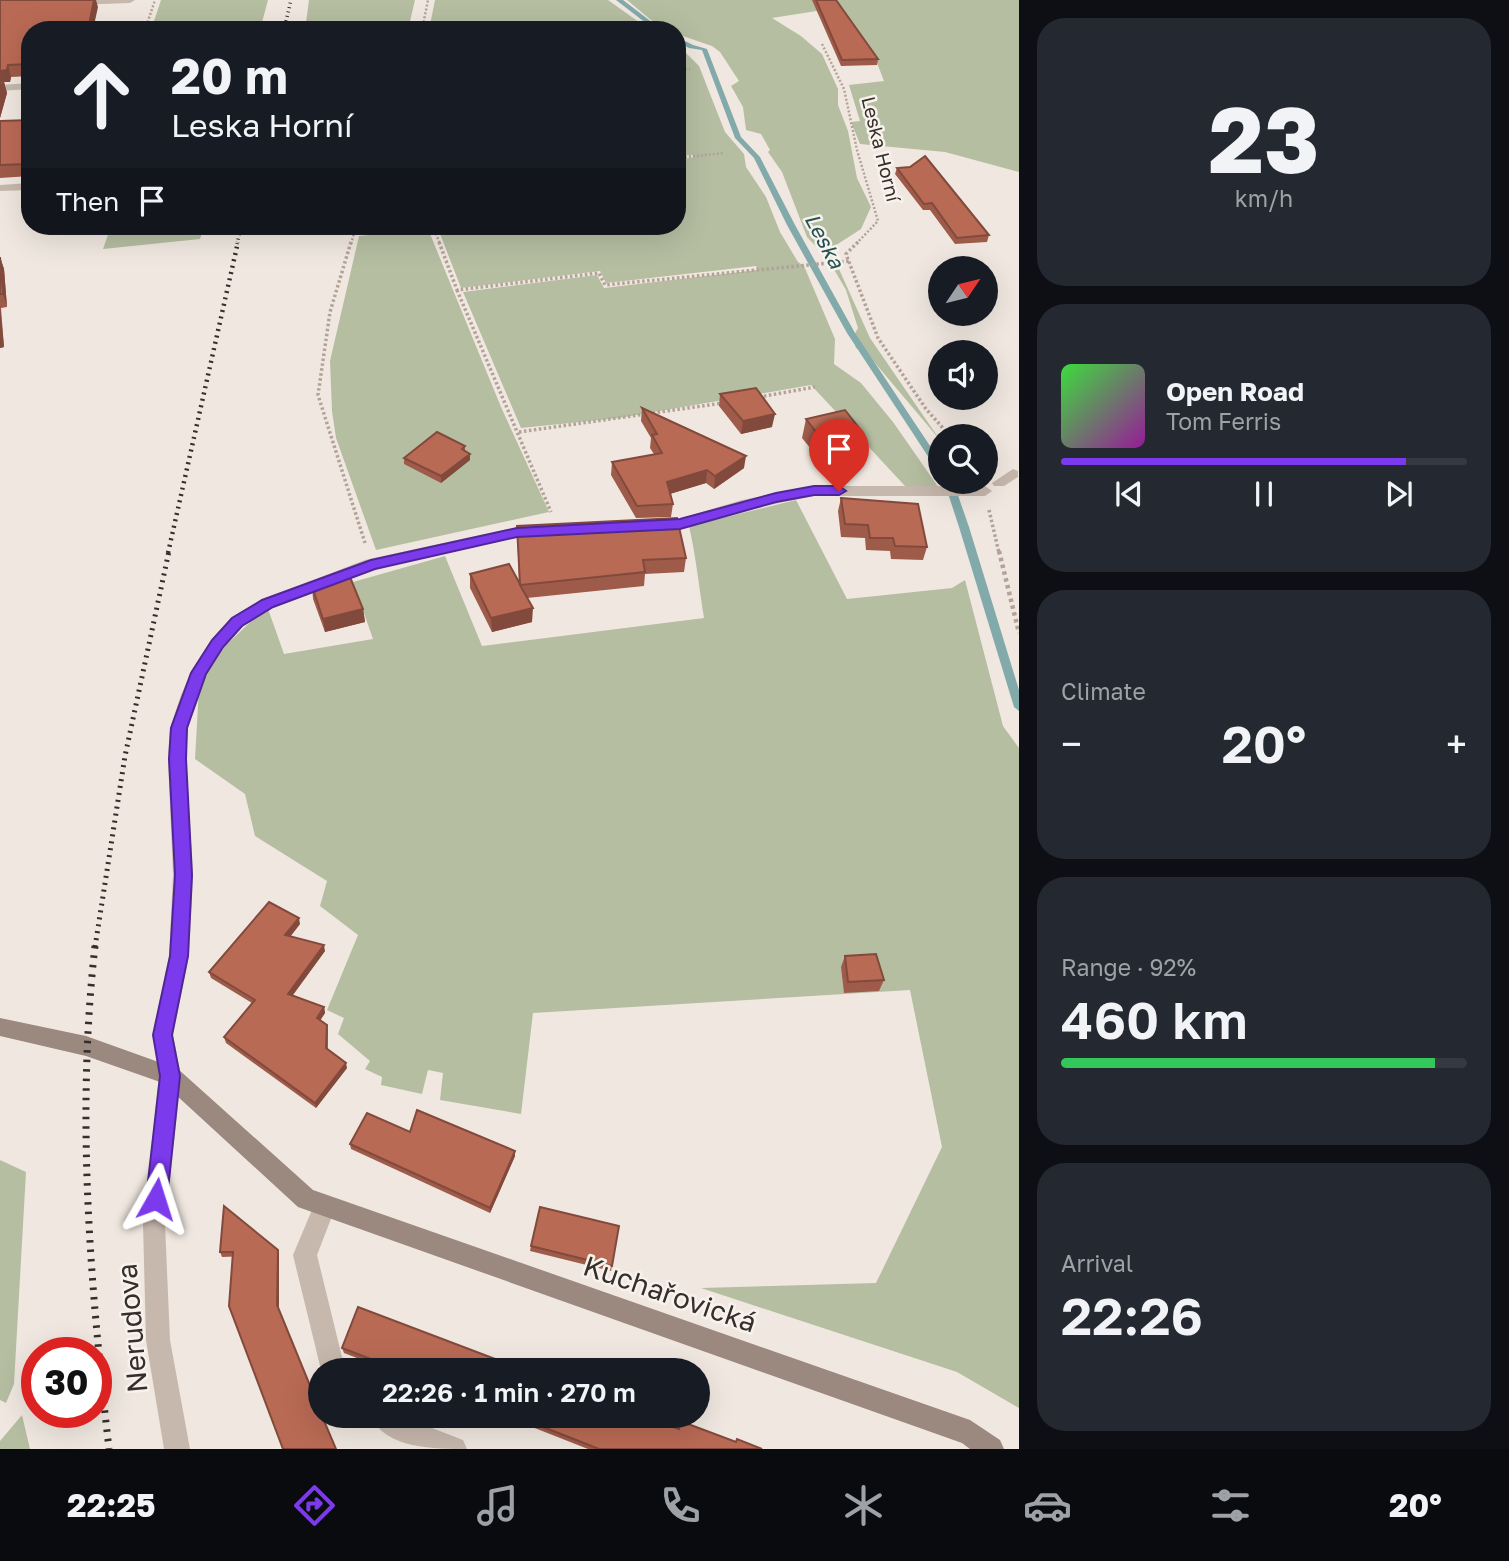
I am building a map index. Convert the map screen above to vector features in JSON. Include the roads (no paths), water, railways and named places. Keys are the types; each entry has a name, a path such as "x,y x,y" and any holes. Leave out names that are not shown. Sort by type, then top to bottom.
{"street":[{"path":"65,3 130,0"},
{"path":"0,88 21,87"},
{"path":"0,187 21,186"},
{"path":"999,483 1013,474"},
{"path":"639,526 680,524 742,505 814,491 928,491"},
{"path":"170,1076 163,1035 179,956 184,850 177,759 179,728 199,673 218,644 237,622 267,604 371,564 517,533 558,530"},
{"name":"Kuchařovická","path":"0,1027 86,1046 170,1076 306,1199 970,1433 991,1449"},
{"name":"Nerudova","path":"170,1076 154,1224 158,1340 177,1449"},
{"path":"325,1206 305,1255 330,1358"},
{"path":"401,1428 454,1449"}],"waterway":[{"name":"Leska","path":"619,0 647,21"},
{"name":"Leska","path":"686,44 704,49 738,138 757,157 851,333 928,450"},
{"name":"Leska","path":"953,494 1019,707"}],"railway":[{"path":"286,21 291,0"},
{"path":"237,244 239,235"},
{"path":"168,553 238,242"},
{"path":"95,947 125,756 169,551"},
{"path":"95,946 89,1009 86,1135 91,1261 109,1449"}]}
